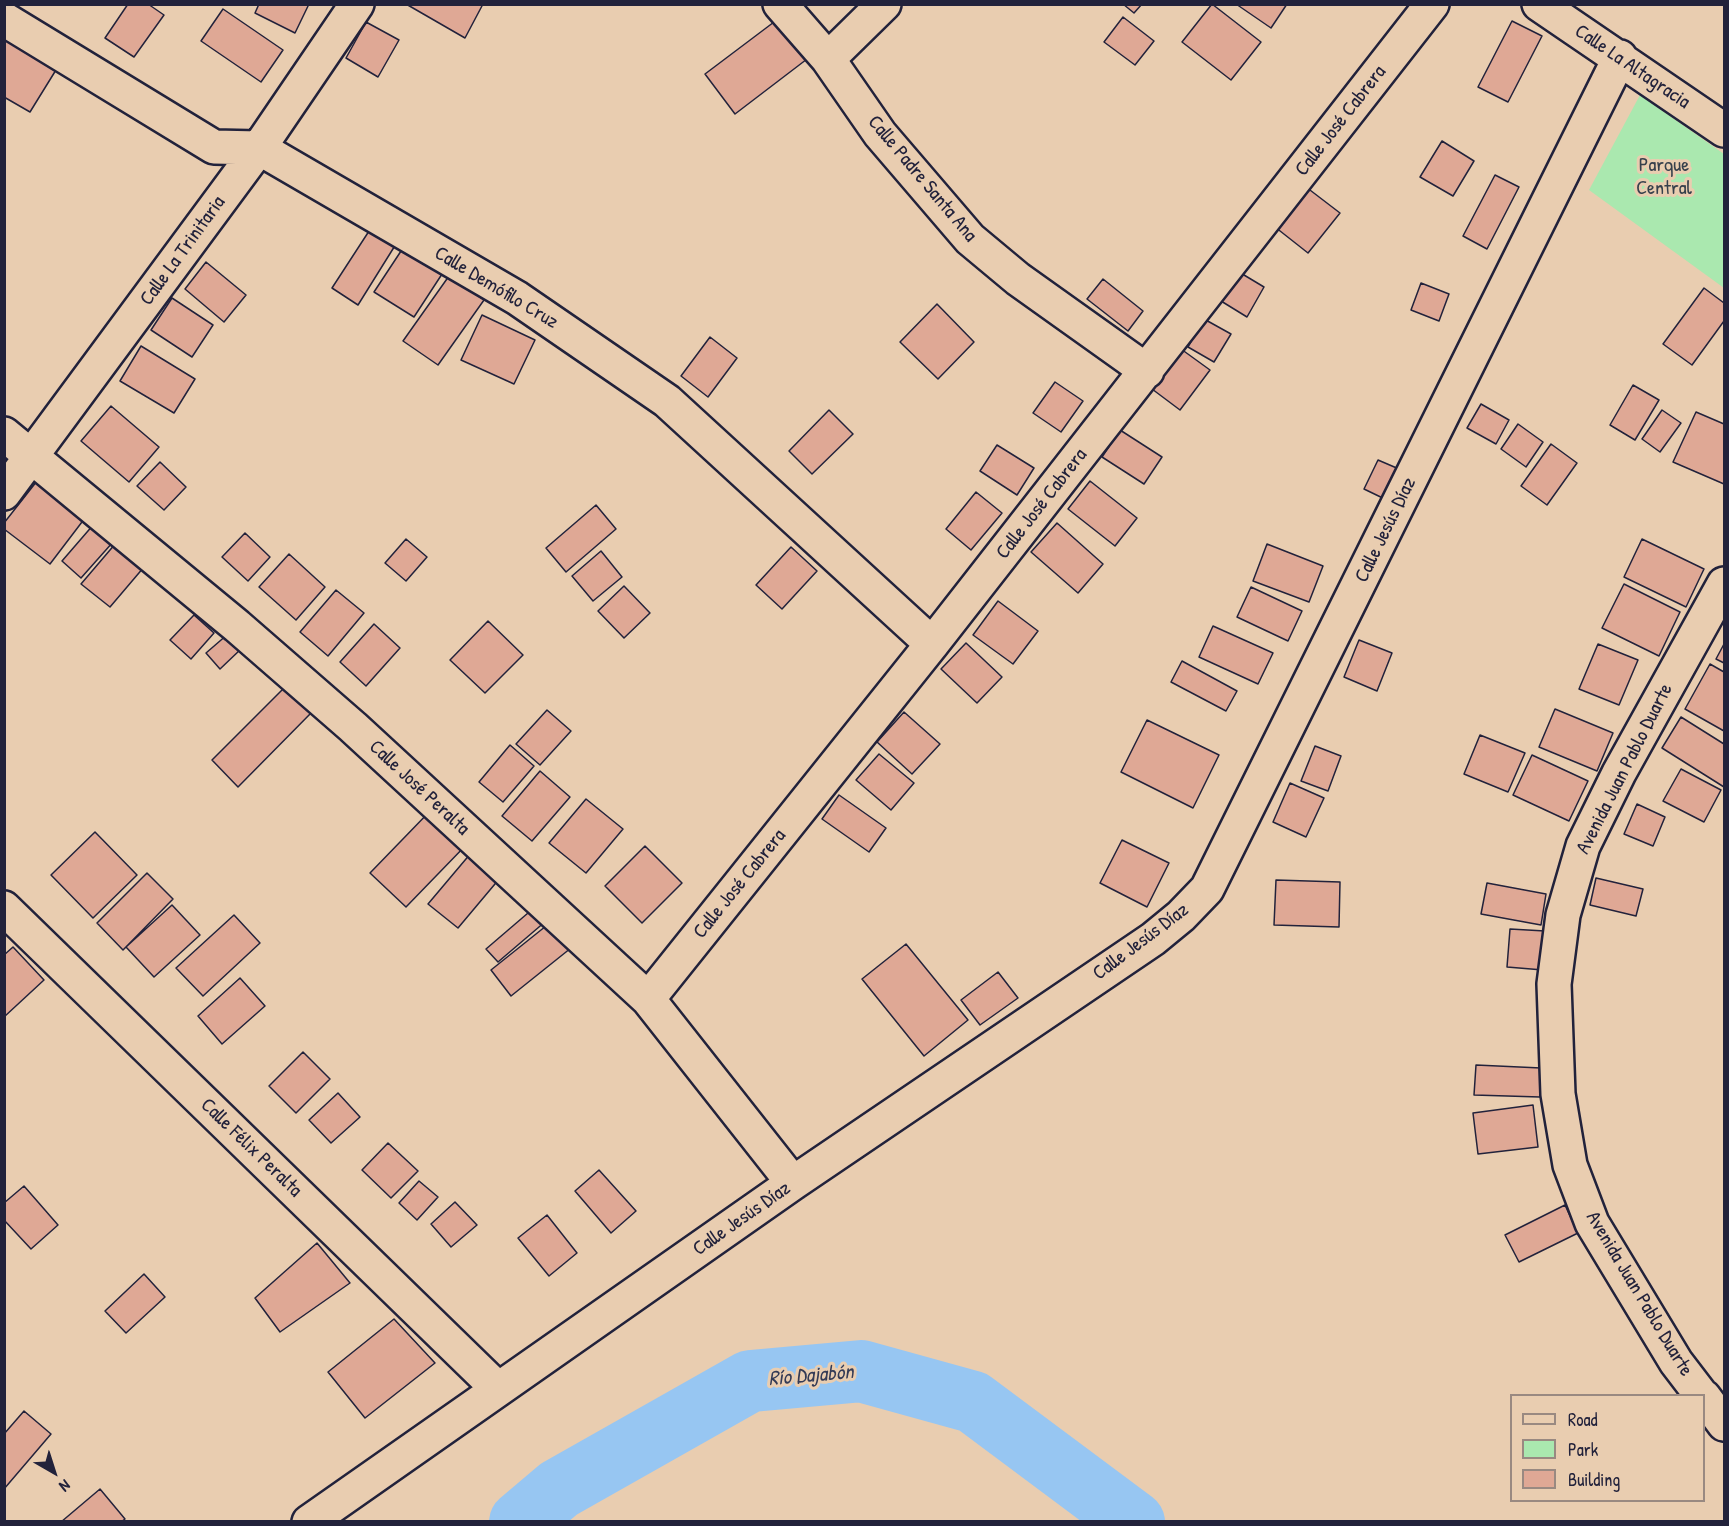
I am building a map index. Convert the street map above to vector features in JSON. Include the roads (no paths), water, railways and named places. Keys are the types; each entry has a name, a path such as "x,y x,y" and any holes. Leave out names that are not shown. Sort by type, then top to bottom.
{"street":[{"name":"Calle La Trinitaria","path":"4,493 259,148 357,4"},
{"name":"Calle Padre Santa Ana","path":"780,4 828,59 880,134 970,240 1018,279 1147,371"},
{"path":"828,59 884,4"},
{"name":"Calle José Cabrera","path":"648,999 932,644 1432,4"},
{"name":"Calle La Altagracia","path":"1539,4 1725,130"},
{"name":"Calle Demófilo Cruz","path":"4,19 214,147 259,148 517,298 667,401 932,644"},
{"name":"Calle Jesús Díaz","path":"309,1521 793,1183 1153,939 1181,916 1207,889 1620,57"},
{"name":"Calle José Peralta","path":"4,434 33,455 353,727 648,999 793,1183"},
{"name":"Avenida Juan Pablo Duarte","path":"1701,1394 1676,1362 1592,1223 1570,1165 1558,1094 1554,984 1563,915 1583,846 1619,773 1725,584"},
{"name":"Calle Félix Peralta","path":"4,908 497,1388"},
{"name":"Avenida Juan Pablo Duarte","path":"1705,1399 1725,1424"}],"waterway":[{"name":"Río Dajabón","path":"520,1522 559,1489 750,1381 861,1371 973,1402 1134,1522"}],"park label":[{"name":"Parque Central","path":"1664,178"}]}
